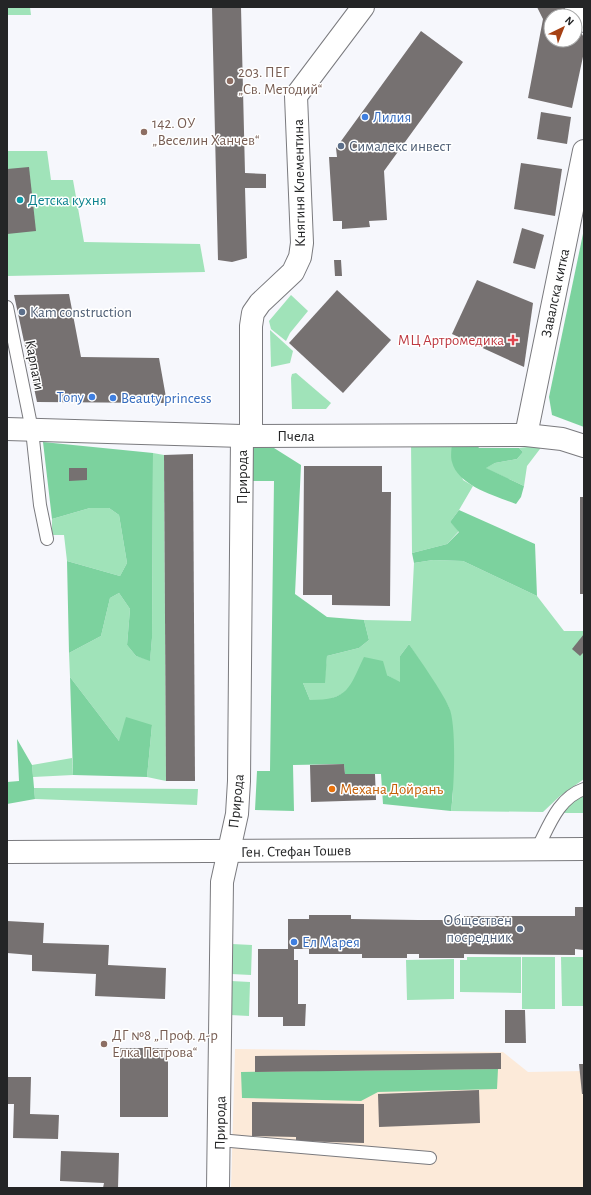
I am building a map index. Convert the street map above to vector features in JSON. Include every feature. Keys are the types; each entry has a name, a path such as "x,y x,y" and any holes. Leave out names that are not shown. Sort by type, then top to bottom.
{"street":[{"name":"Княгиня Клементина","path":"247,436 251,326 253,313 260,303 293,272 300,257 302,243 296,96 363,7"},
{"path":"576,7 584,22"},
{"name":"Завалска китка","path":"526,435 584,151"},
{"name":"Пчела","path":"7,429 247,436 526,435 562,439 584,446"},
{"name":"Природа","path":"218,1188 222,882 237,814 240,781 247,436"},
{"name":"Ген. Стефан Тошев","path":"7,852 584,849"}],"lane":[{"name":"Карпати","path":"7,307 32,430 40,505 47,539"},
{"path":"537,849 561,805 576,792 584,789"},
{"path":"219,1140 430,1158"}],"shaded area":[{"path":"235,1049 503,1052 528,1072 584,1071 584,1188 231,1188"}],"green space":[{"path":"7,7 30,7 31,15 7,15"},
{"path":"7,151 47,151 51,180 73,180 84,242 200,244 205,272 7,276"},
{"path":"584,229 584,427 552,415 549,397"},
{"path":"291,295 308,311 290,333 286,341 271,329 269,321"},
{"path":"270,330 293,351 290,363 271,367"},
{"path":"296,373 331,403 326,409 292,409 291,378 292,374"},
{"path":"411,440 452,440 463,480 473,486 450,522 459,531 447,544 412,553"},
{"path":"452,440 475,442 479,448 519,448 523,452 517,459 495,463 486,468 524,486 521,497 516,504 489,494 462,478 451,460"},
{"path":"43,442 153,453 152,638 150,661 136,656 127,645 130,609 119,593 110,598 101,636 69,653 67,561 120,576 127,563 119,515 109,508 90,508 52,519"},
{"path":"543,445 527,466 524,486 485,468 495,463 517,459 523,452 519,448"},
{"path":"252,447 274,448 301,465 295,594 327,617 364,620 369,640 359,648 327,656 325,683 303,683 310,700 333,698 340,695 351,684 364,657 383,661 387,675 400,682 400,656 409,644 441,692 452,716 454,758 451,811 383,804 381,774 345,774 344,764 293,765 294,811 255,810 257,771 270,771 274,481 249,481"},
{"path":"153,453 164,455 166,781 147,777 152,725 119,741 70,677 69,653 101,636 110,598 119,593 130,609 127,645 136,656 150,660 152,638"},
{"path":"90,508 109,508 119,515 127,563 120,576 67,561 64,535 52,535 52,519"},
{"path":"459,510 535,544 537,596 463,561 433,560 414,563 412,553 447,544 459,532 450,522"},
{"path":"433,560 463,561 537,596 564,631 584,631 584,779 560,796 543,812 451,811 453,794 453,734 449,707 409,644 400,656 400,683 387,675 328,700 310,700 303,683 324,683 327,656 359,648 369,640 364,620 411,621 414,563"},
{"path":"70,677 119,741 126,717 152,725 147,777 73,775"},
{"path":"17,739 32,765 35,799 7,804 7,782 19,781"},
{"path":"72,758 73,775 33,777 32,765"},
{"path":"34,788 198,789 197,805 35,799"},
{"path":"584,795 584,813 563,813 571,803"},
{"path":"232,944 252,945 251,975 231,974"},
{"path":"467,957 521,957 521,993 460,992 460,960 467,960"},
{"path":"522,957 555,957 555,1009 522,1009"},
{"path":"561,957 584,957 584,1006 562,1006"},
{"path":"454,959 454,999 407,1000 406,960"},
{"path":"231,981 250,982 249,1016 230,1015"},
{"path":"498,1069 497,1089 378,1092 361,1101 242,1098 241,1072"}],"building":[{"path":"212,7 241,7 245,173 266,174 266,188 245,188 247,258 232,262 218,260"},
{"path":"537,7 569,8 543,8 543,19"},
{"path":"543,19 543,48 583,48 583,36 584,52 572,108 528,98"},
{"path":"421,31 463,62 384,171 387,220 369,221 370,227 342,229 342,221 333,221 329,157 337,157 336,148"},
{"path":"541,112 571,117 567,144 537,139"},
{"path":"521,163 562,169 555,216 514,209"},
{"name":"Детска кухня","path":"29,167 36,231 7,234 7,169"},
{"path":"522,228 544,235 535,269 513,263"},
{"path":"334,260 341,260 342,276 335,276"},
{"path":"477,280 533,303 524,367 452,334"},
{"path":"337,290 391,340 343,393 289,343"},
{"path":"69,294 81,357 159,358 167,403 37,402 14,295"},
{"path":"193,454 195,781 166,781 164,455"},
{"path":"304,466 382,466 382,492 391,492 390,606 332,605 332,595 303,595"},
{"path":"69,468 87,468 87,480 69,481"},
{"path":"580,497 584,497 584,594 580,594"},
{"path":"584,634 584,652 580,656 572,649"},
{"path":"344,764 345,774 375,774 376,800 311,802 310,765"},
{"path":"575,907 584,907 584,950 575,949 575,955 464,954 464,958 419,958 419,954 407,954 407,958 362,958 362,954 309,954 309,949 294,949 294,960 298,960 298,1004 306,1004 305,1026 283,1026 283,1017 258,1017 258,949 288,949 288,919 309,919 309,915 351,915 351,919 418,920 464,920 464,916 575,916"},
{"path":"7,921 44,923 43,943 109,945 108,965 166,968 165,999 95,996 96,974 32,971 32,955 7,953"},
{"path":"505,1010 525,1010 526,1043 505,1043"},
{"path":"120,1048 168,1048 168,1117 120,1117"},
{"path":"501,1053 501,1069 255,1072 255,1056"},
{"path":"579,1064 584,1064 584,1094 582,1094"},
{"path":"7,1077 31,1077 30,1114 59,1115 58,1139 13,1138 14,1104 7,1104"},
{"path":"479,1090 480,1123 379,1127 378,1094"},
{"path":"252,1102 364,1104 364,1143 296,1141 296,1137 252,1136"},
{"path":"61,1151 119,1153 118,1188 103,1188 104,1183 60,1181"}],"place":[{"name":"203. ПЕГ „Св. Методий“","path":"230,81"},
{"name":"Лилия","path":"365,117"},
{"name":"142. ОУ „Веселин Ханчев“","path":"144,132"},
{"name":"Сималекс инвест","path":"341,146"},
{"name":"Детска кухня","path":"20,200"},
{"name":"Kam construction","path":"22,312"},
{"name":"МЦ Артромедика","path":"513,340"},
{"name":"Tony","path":"92,397"},
{"name":"Beauty princess","path":"113,398"},
{"name":"Механа Дойранъ","path":"332,789"},
{"name":"Обществен посредник","path":"520,929"},
{"name":"Ел Марея","path":"294,942"},
{"name":"ДГ №8 „Проф. д-р Елка Петрова“","path":"104,1044"}]}
